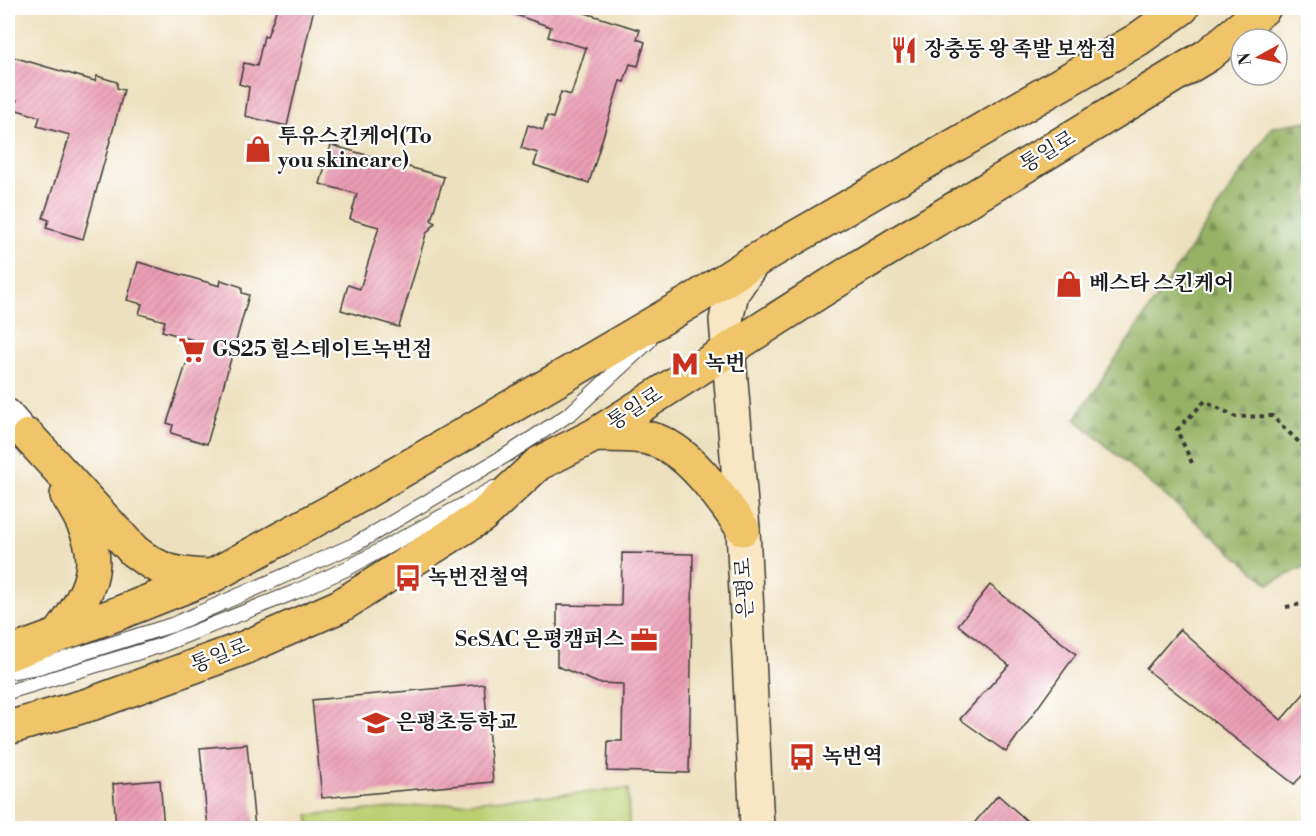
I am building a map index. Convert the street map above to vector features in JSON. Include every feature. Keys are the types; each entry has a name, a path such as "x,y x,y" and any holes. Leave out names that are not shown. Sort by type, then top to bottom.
{"main road":[{"path":"8,654 212,576 350,501 695,299 753,262 1137,40 1182,8"},
{"name":"통일로","path":"8,728 91,704 244,648 340,606 482,516 538,464 595,435 729,347 1208,55 1264,8"},
{"name":"은평로","path":"753,262 732,293 726,320 743,529 757,828"},
{"path":"17,425 134,551 152,565 176,574 212,576"},
{"path":"17,425 85,524 94,566 83,602 59,635"},
{"path":"595,435 652,439 676,453 714,488 743,529"}],"lane":[{"path":"8,672 38,667 172,626 354,545 508,454 571,412 695,299"},
{"path":"8,692 159,646 295,592 348,568 538,464"}],"path":[{"path":"1192,463 1178,430 1205,401 1236,417 1272,416 1308,451"},
{"path":"1286,607 1308,603"}],"green space":[{"path":"1308,121 1308,565 1269,584 1075,419 1272,127"},
{"path":"628,789 629,828 310,828 308,815"}],"building":[{"path":"277,8 314,8 287,126 245,116 249,87 239,84 244,63 257,66 264,36 267,37"},
{"path":"508,8 569,8 640,30 637,39 645,42 638,66 630,64 624,82 620,81 589,183 534,165 538,153 521,148 528,125 543,130 547,116 553,118 561,92 571,95 586,48 548,37 551,27 507,12"},
{"path":"13,57 95,81 97,76 117,82 117,88 124,90 83,239 46,228 49,220 43,218 70,135 37,126 40,117 14,109 17,100 8,97 8,77"},
{"path":"331,145 444,177 431,220 435,223 426,234 399,327 341,310 348,285 360,289 379,227 350,219 357,194 320,184"},
{"path":"138,262 220,286 221,280 242,287 242,293 249,295 207,444 171,433 173,425 167,423 194,340 162,331 165,321 139,314 142,304 127,300"},
{"path":"622,553 693,554 689,773 607,771 608,741 622,741 623,684 598,683 557,666 557,605 621,606"},
{"path":"990,585 1076,654 1006,752 960,719 1009,665 958,625"},
{"path":"1180,629 1281,720 1308,689 1308,770 1294,784 1146,669"},
{"path":"484,684 493,782 322,798 312,700"},
{"path":"247,744 255,828 208,828 200,748"},
{"path":"160,780 164,828 116,828 113,784"},
{"path":"998,795 1035,828 970,828"}],"place":[{"name":"장충동 왕 족발 보쌈점","path":"904,50"},
{"name":"투유스킨케어(To you skincare)","path":"258,149"},
{"name":"베스타 스킨케어","path":"1069,284"},
{"name":"GS25 힐스테이트녹번점","path":"192,350"},
{"name":"녹번","path":"685,364"},
{"name":"녹번전철역","path":"408,578"},
{"name":"SeSAC 은평캠퍼스","path":"644,640"},
{"name":"은평초등학교","path":"376,723"},
{"name":"녹번역","path":"802,757"}]}
